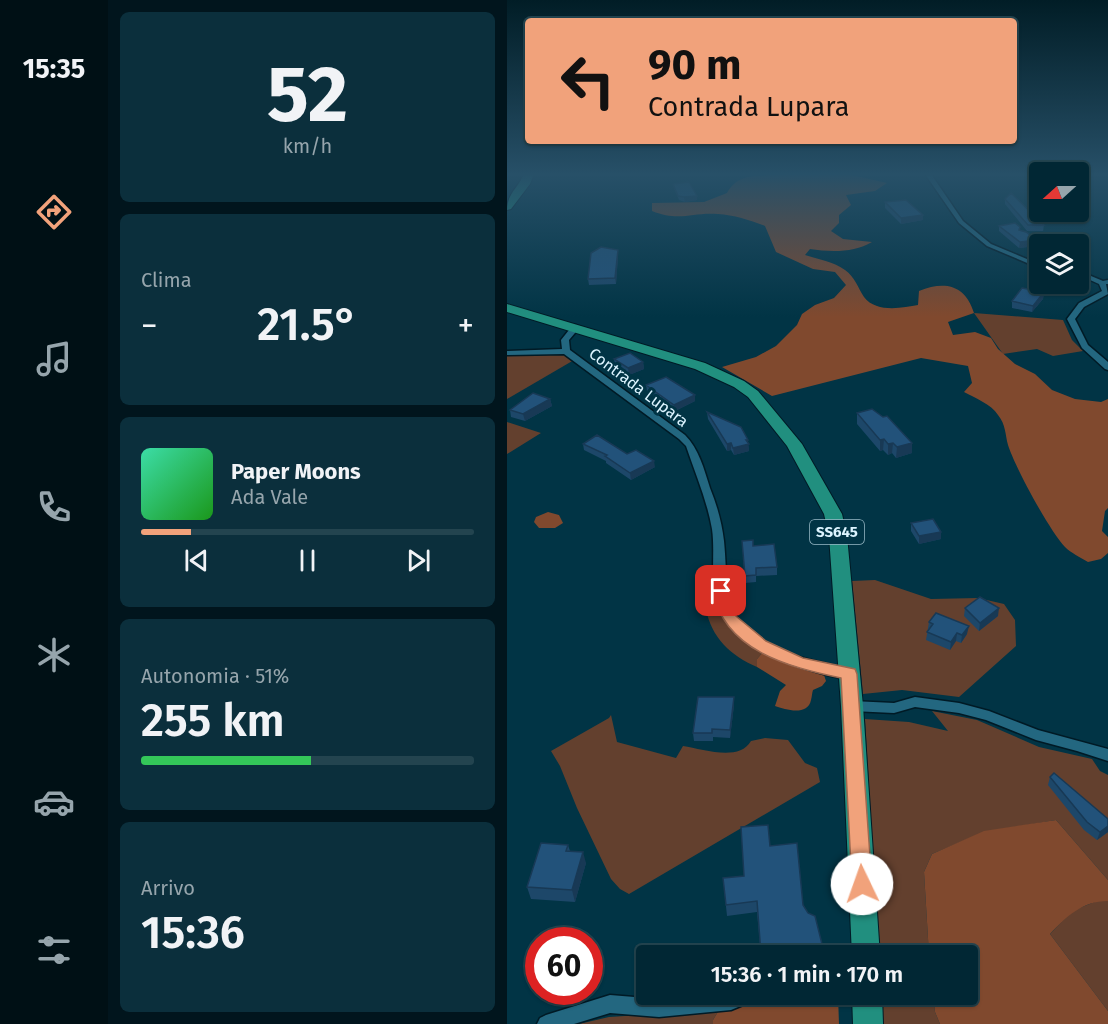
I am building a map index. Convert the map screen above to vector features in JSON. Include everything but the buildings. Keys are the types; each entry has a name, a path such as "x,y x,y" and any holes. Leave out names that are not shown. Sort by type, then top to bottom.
{"main road":[{"name":"SS645","path":"507,308 576,327 708,369 739,384 765,407 794,444 834,514 838,536 852,706 865,945"},
{"path":"867,1005 868,1024"}],"street":[{"path":"961,222 989,244 1029,262"},
{"path":"1089,277 1105,283 1106,292 1089,299 1076,308 1071,319 1085,346 1108,368"},
{"path":"566,351 565,340 576,327"},
{"name":"Contrada Lupara","path":"507,353 566,351 690,445 716,524 723,606 730,619 760,645 779,655 799,663 849,674"},
{"path":"852,706 894,708 915,702 959,708 989,716 1036,735 1108,755"},
{"path":"546,1024 610,1004 659,1008 690,1005"}],"shaded area":[{"path":"753,222 839,222 831,231 843,239 872,242 865,246 842,251 810,249 805,255 841,267 851,276 869,302 889,308 918,305 919,291 937,286 953,287 965,296 974,313 948,322 953,335 975,332 991,338 998,349 1015,364 1035,374 1052,390 1075,399 1101,402 1108,399 1108,508 1105,511 1102,531 1108,537 1108,553 1101,559 1088,562 1067,549 1058,539 1018,468 1008,445 1001,419 987,404 964,392 972,383 968,366 921,358 772,396 722,367 756,357 776,346 797,325 802,314 815,305 834,298 846,285 835,272 813,269 776,252 765,226"},
{"path":"974,313 1063,320 1072,340 1083,351 1053,356 1037,349 1003,354"},
{"path":"555,354 574,360 507,399 507,355"},
{"path":"507,422 541,433 507,454"},
{"path":"548,512 559,515 563,523 555,528 539,528 534,522 536,517"},
{"path":"875,580 931,599 978,598 1004,604 1015,620 1016,646 959,697 902,690 863,694 852,581"},
{"path":"709,604 716,604 734,633 763,652 757,659 757,667 731,651 717,637 706,609"},
{"path":"763,652 824,675 826,681 822,686 813,690 806,708 796,710 775,706 780,691 786,685 757,667 757,659"},
{"path":"932,711 977,720 1039,747 1092,759 1100,771 1108,775 1108,880 1056,820 984,832 932,854 924,872 928,945 878,945 865,719 909,722 948,731"},
{"path":"611,715 617,742 676,758 683,746 729,753 738,751 751,741 765,738 788,740 805,763 817,768 820,782 629,894 620,889 611,879 551,751"},
{"path":"1056,820 1108,880 1108,901 1082,907 1050,934 1108,1011 1108,1024 940,1024 934,1005 978,1005 978,945 928,945 924,872 932,854 984,831"},
{"path":"1097,901 1108,901 1108,1011 1050,934 1072,911"},
{"path":"746,1005 838,1005 839,1024 713,1024 719,1010"},
{"path":"882,1005 934,1005 940,1024 883,1024"},
{"path":"719,1010 713,1024 579,1024 609,1017"}],"route":[{"path":"721,591 723,606 730,619 742,632 760,645 799,663 849,674 862,884"}]}
